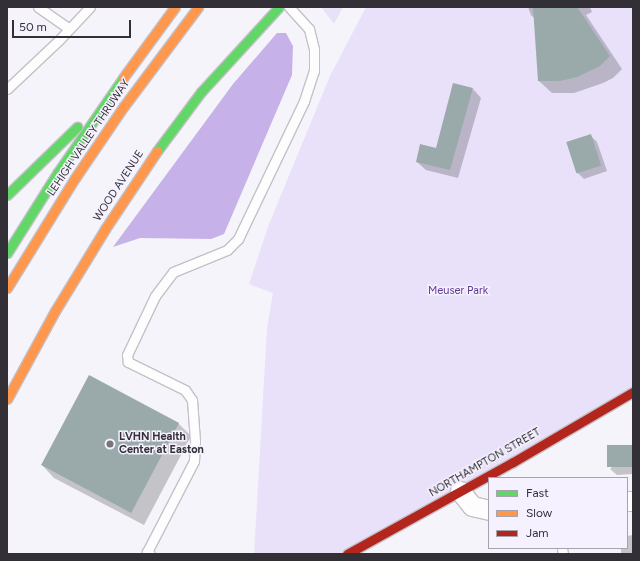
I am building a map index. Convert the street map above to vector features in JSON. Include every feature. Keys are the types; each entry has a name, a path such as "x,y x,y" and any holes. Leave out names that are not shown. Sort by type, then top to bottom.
{"main road":[{"name":"LEHIGH VALLEY THRUWAY","path":"7,252 109,96 175,7"},
{"name":"LEHIGH VALLEY THRUWAY","path":"7,288 63,197 102,139 198,7"},
{"name":"WOOD AVENUE","path":"7,399 55,311 105,229 160,146 201,92 280,7"},
{"path":"7,195 109,96"},
{"name":"NORTHAMPTON STREET","path":"347,554 633,392"}],"street":[{"path":"460,491 472,506 488,510"}],"lane":[{"path":"38,7 69,29"},
{"path":"7,89 90,7"},
{"path":"150,554 147,552 194,461 195,441 192,400 185,390 128,362 127,355 155,296 173,272 227,250 238,239 304,101 314,71 314,49 309,29 289,7"}],"green space":[{"path":"321,7 343,7 334,24"},
{"name":"Meuser Park","path":"366,7 633,7 633,392 347,554 254,554 267,328 273,293 249,284 269,224 330,76"}],"shaded area":[{"path":"277,33 286,33 293,46 292,75 224,234 211,239 140,238 113,247 233,84"}],"building":[{"path":"533,7 577,7 610,56 600,66 577,77 560,81 538,81"},
{"path":"453,83 473,88 450,170 416,162 420,144 436,148"},
{"path":"591,134 601,165 576,173 566,142"},
{"name":"LVHN Health Center at Easton","path":"89,375 179,423 131,513 41,465"},
{"path":"607,445 633,445 633,467 607,467"}],"traffic: fast":[{"path":"157,151 201,92 279,7"},
{"path":"7,253 58,172 123,78"},
{"path":"7,195 77,127"}],"traffic: slow":[{"path":"123,78 175,7"},
{"path":"7,288 75,178 124,106 198,7"},
{"path":"7,399 55,311 105,229 157,151"}],"traffic: jam":[{"path":"347,554 513,462 633,392"}],"place":[{"name":"LVHN Health Center at Easton","path":"110,444"}]}
